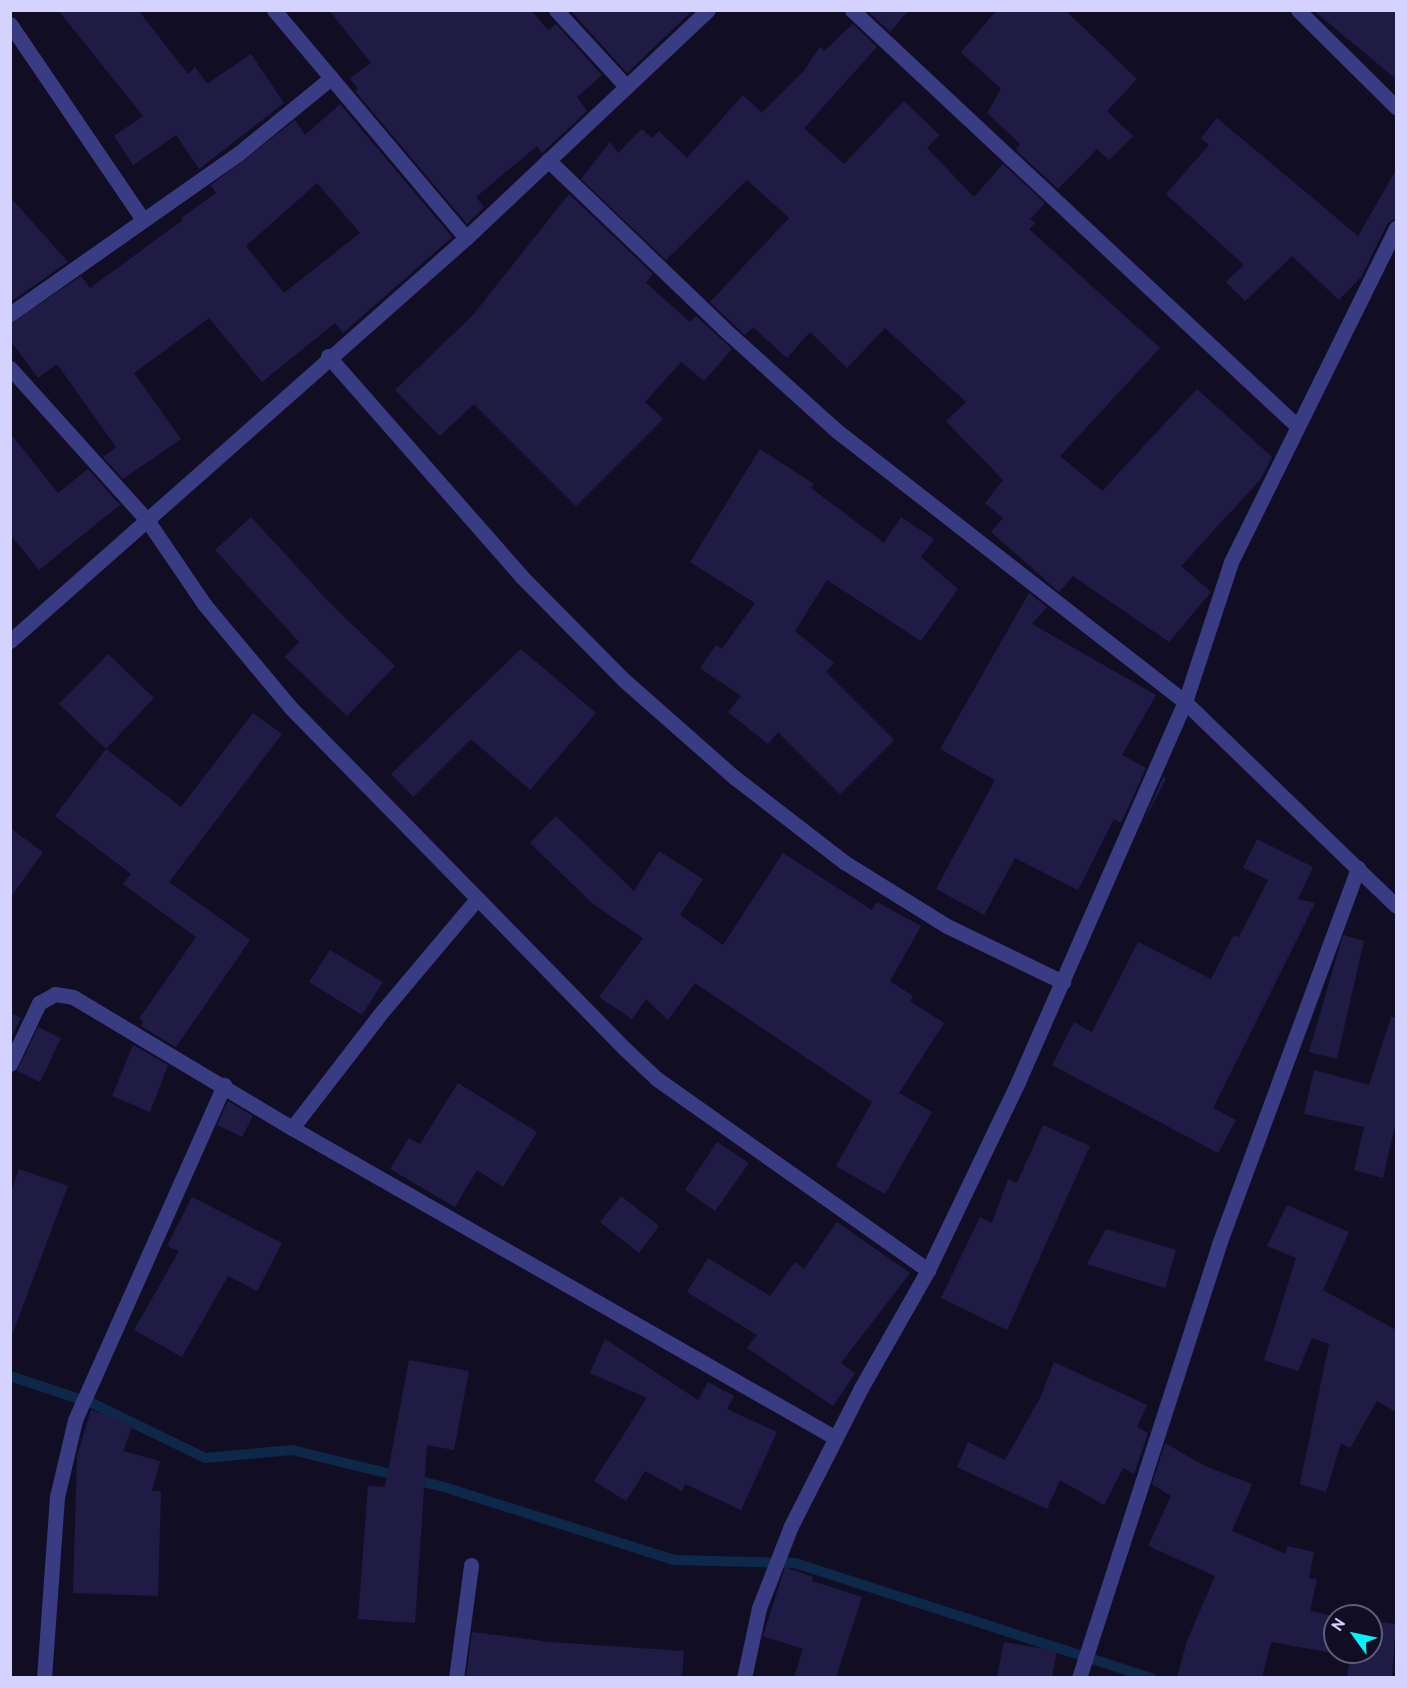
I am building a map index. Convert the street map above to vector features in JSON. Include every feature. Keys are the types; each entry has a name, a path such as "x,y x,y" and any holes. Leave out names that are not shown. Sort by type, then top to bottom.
{"street":[{"path":"274,10 466,238"},
{"path":"556,10 626,86"},
{"path":"10,641 328,356 466,238 708,10"},
{"path":"852,10 1297,426"},
{"path":"1298,10 1396,107"},
{"path":"10,24 142,218"},
{"path":"10,314 142,218 239,153 331,78"},
{"path":"548,160 724,329 837,431 1185,702 1396,906"},
{"path":"744,1677 772,1567 834,1437 928,1270 1063,982 1185,702 1231,562 1396,228"},
{"path":"328,356 521,576 625,681 734,777 844,862 948,926 1063,982"},
{"path":"10,368 147,520 204,604 290,707 657,1079 928,1270"},
{"path":"1078,1677 1220,1244 1358,868"},
{"path":"292,1128 380,1014 477,899"},
{"path":"10,1064 39,1003 56,994 73,997 224,1085 292,1128 834,1437"},
{"path":"44,1677 57,1497 75,1420 224,1085"},
{"path":"456,1677 471,1565"}],"building":[{"path":"58,10 138,10 188,74 195,67 207,84 251,54 284,103 199,169 176,135 133,165 114,136 143,116"},
{"path":"329,10 531,10 548,30 556,24 602,75 577,97 587,111 542,153 537,146 476,197 484,207 467,224 355,91 358,89 350,78 371,63"},
{"path":"574,10 693,10 627,73 572,12"},
{"path":"867,10 909,10 890,32"},
{"path":"997,10 1065,10 1137,79 1107,111 1133,136 1109,160 1097,149 1058,189 1016,150 1020,144 987,113 1001,89 961,52"},
{"path":"1313,10 1396,10 1396,79"},
{"path":"853,24 877,47 804,128 844,164 904,101 939,135 927,148 974,197 1003,164 1045,203 1030,219 1035,223 1029,229 1160,348 1060,456 1102,491 1197,389 1272,457 1260,480 1181,566 1211,592 1169,642 1073,576 1059,592 991,532 1003,518 985,503 1003,480 946,421 966,402 885,328 847,368 810,332 787,358 753,327 745,335 710,302 789,218 747,180 666,260 581,179 610,142 618,153 642,129 652,138 659,131 687,158 743,95 762,113 803,72 820,47 824,51"},
{"path":"340,104 452,237 343,333 335,323 262,382 209,318 134,373 181,439 123,479 103,457 116,447 57,364 38,378 10,340 10,324 81,276 90,288 216,193 211,185 295,120 305,135","holes":["317,183 360,233 284,293 246,246"]},
{"path":"1217,118 1358,236 1396,170 1396,218 1387,224 1361,277 1339,300 1292,256 1245,301 1226,282 1244,265 1166,194 1209,145 1201,138"},
{"path":"569,194 653,274 646,283 690,322 696,316 732,349 704,381 681,362 645,402 663,419 576,506 474,404 440,436 395,390 473,315"},
{"path":"10,197 68,262 10,302"},
{"path":"10,433 58,493 88,469 120,505 39,570 10,534"},
{"path":"760,449 814,484 811,488 884,543 901,517 934,539 921,557 958,589 921,641 827,580 795,631 834,663 826,672 894,740 840,794 778,732 768,744 728,712 741,696 700,668 716,645 722,649 755,603 690,562"},
{"path":"251,517 329,602 395,666 347,716 285,657 299,642 215,550"},
{"path":"1029,593 1047,607 1032,624 1156,695 1122,755 1146,768 1121,823 1114,819 1078,890 1015,858 984,915 936,889 995,780 940,749"},
{"path":"521,649 596,713 530,790 471,739 413,797 391,774"},
{"path":"108,654 154,698 106,749 59,704"},
{"path":"253,713 282,734 169,882 250,940 176,1047 141,1026 143,1021 139,1019 196,937 123,884 131,874 55,816 106,749 181,807"},
{"path":"1163,777 1166,779 1142,825"},
{"path":"556,816 634,891 659,851 703,879 680,915 723,945 783,853 872,910 877,902 921,926 890,981 913,996 910,1001 944,1023 899,1093 932,1112 885,1194 836,1166 872,1102 695,983 668,1020 646,999 632,1019 599,997 643,938 593,904 530,843"},
{"path":"10,828 43,852 10,898"},
{"path":"1257,839 1313,867 1298,899 1315,903 1213,1108 1236,1120 1218,1153 1052,1065 1074,1022 1092,1032 1138,942 1211,979 1234,935 1239,937 1268,880 1243,868"},
{"path":"1343,935 1364,941 1337,1059 1309,1052"},
{"path":"330,950 383,982 362,1015 309,982"},
{"path":"10,1013 21,1018 10,1040"},
{"path":"1391,1017 1396,1017 1396,1120 1383,1178 1354,1170 1364,1127 1304,1114 1314,1070 1369,1085"},
{"path":"38,1027 61,1038 40,1082 17,1071"},
{"path":"133,1045 168,1065 150,1112 112,1096"},
{"path":"458,1083 537,1132 503,1187 477,1170 455,1207 390,1169 409,1138 420,1144"},
{"path":"228,1101 253,1116 242,1137 217,1125"},
{"path":"1043,1125 1090,1146 1007,1330 941,1298 980,1217 992,1223 1008,1179 1017,1183"},
{"path":"717,1142 749,1163 715,1211 685,1190"},
{"path":"19,1169 68,1186 12,1335 10,1195"},
{"path":"621,1196 659,1226 639,1253 600,1222"},
{"path":"192,1197 282,1243 257,1291 228,1276 182,1357 134,1330 179,1251 167,1246"},
{"path":"1287,1205 1349,1232 1323,1290 1396,1330 1396,1412 1377,1401 1350,1448 1341,1443 1326,1492 1300,1484 1329,1344 1312,1338 1298,1371 1264,1360 1296,1258 1267,1246"},
{"path":"837,1222 910,1273 841,1363 855,1373 833,1406 747,1348 757,1335 687,1292 708,1258 770,1296 795,1262 804,1269"},
{"path":"1106,1229 1176,1250 1165,1288 1087,1264"},
{"path":"605,1339 698,1400 708,1382 734,1396 727,1409 777,1432 741,1510 685,1484 682,1491 645,1471 626,1501 594,1481 647,1398 590,1373"},
{"path":"409,1360 469,1371 454,1450 427,1445 415,1623 358,1619 368,1486 385,1487"},
{"path":"1054,1362 1147,1405 1137,1427 1148,1433 1134,1474 1123,1468 1104,1505 1060,1480 1047,1509 957,1467 968,1442 1005,1460 1041,1396"},
{"path":"91,1410 133,1424 123,1451 160,1461 152,1491 161,1491 158,1596 73,1593 77,1456"},
{"path":"1165,1443 1205,1466 1252,1484 1232,1531 1286,1554 1287,1546 1314,1552 1309,1578 1317,1579 1310,1611 1323,1614 1323,1651 1271,1642 1262,1677 1177,1677 1187,1641 1215,1576 1148,1546 1171,1496 1152,1484"},
{"path":"785,1567 813,1577 812,1581 862,1597 836,1677 794,1677 803,1649 763,1636"},
{"path":"1383,1622 1396,1624 1392,1677 1347,1677 1349,1664 1383,1664"},
{"path":"472,1632 550,1642 684,1651 682,1677 466,1677"},
{"path":"1004,1642 1057,1651 1052,1677 997,1677"}],"waterway":[{"path":"10,1376 94,1404 205,1458 292,1450 444,1487 674,1560 795,1563 1152,1678"}]}
